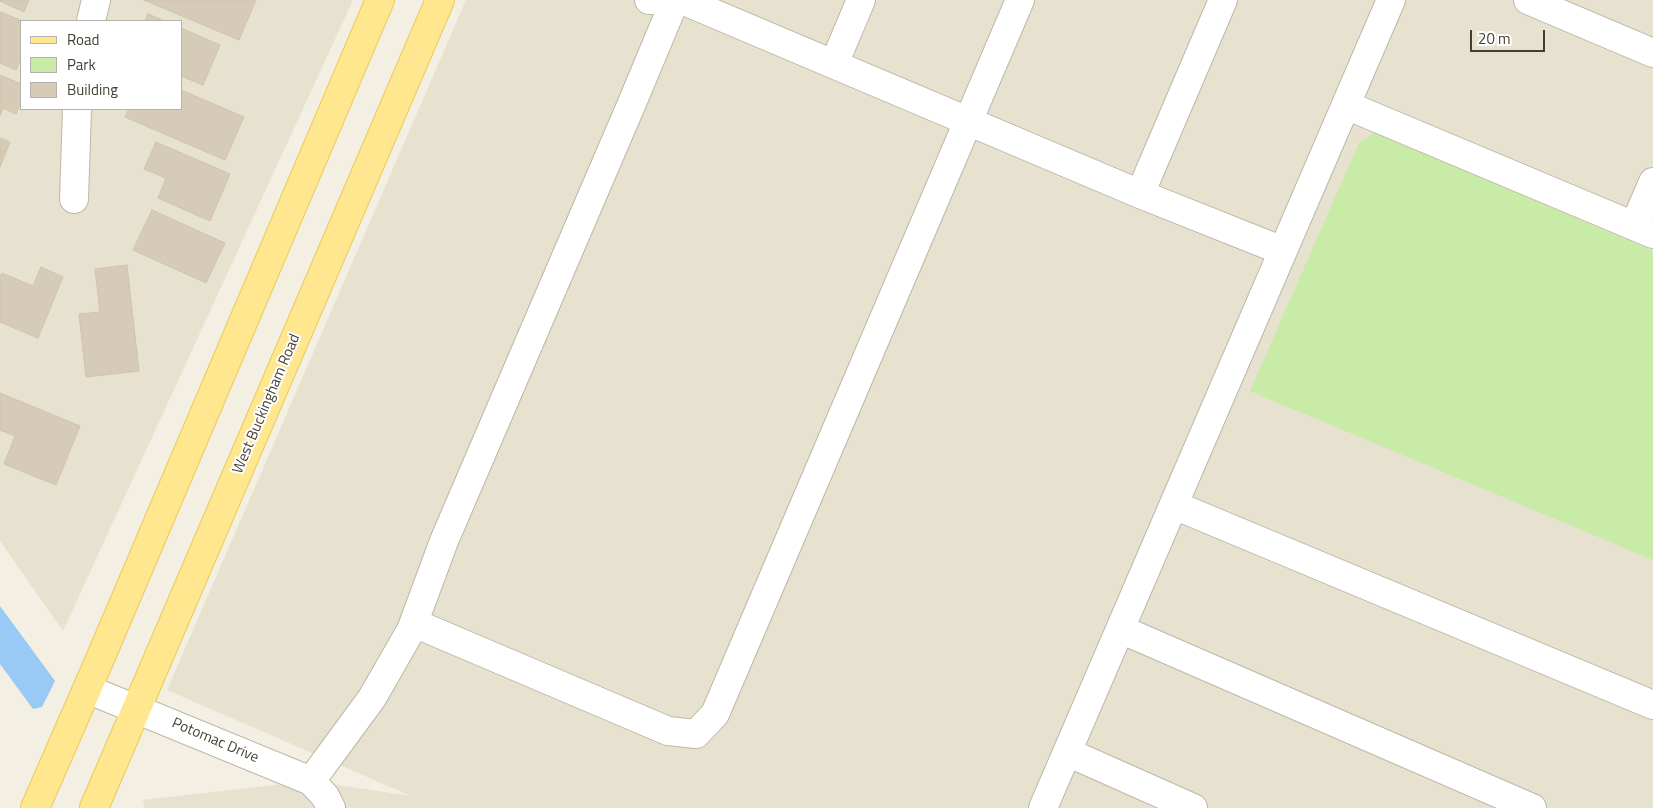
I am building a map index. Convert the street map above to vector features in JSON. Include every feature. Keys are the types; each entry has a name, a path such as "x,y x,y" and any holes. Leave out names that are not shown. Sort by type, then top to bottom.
{"main road":[{"path":"35,808 380,0"},
{"name":"West Buckingham Road","path":"94,808 440,0"}],"street":[{"path":"91,20 96,0"},
{"path":"311,781 372,698 414,623 444,541 674,0"},
{"path":"682,0 1140,194 1283,251"},
{"path":"834,64 861,0"},
{"path":"414,623 668,731 696,734 715,714 1020,0"},
{"path":"1140,194 1223,0"},
{"path":"1043,808 1391,0"},
{"path":"1528,0 1562,6 1653,53"},
{"path":"1346,105 1644,230 1653,182"},
{"path":"74,198 77,110"},
{"path":"1174,505 1653,705"},
{"path":"1120,629 1532,808"},
{"name":"Potomac Drive","path":"87,689 311,781 325,796 331,808"},
{"path":"1067,752 1193,808"}],"shaded area":[{"path":"0,0 353,0 63,631 0,541"},
{"path":"466,0 1653,0 1653,808 145,808 143,800 311,781 411,796 167,690"}],"green space":[{"path":"1375,132 1653,251 1653,560 1250,391 1359,143"}],"water":[{"path":"0,606 55,681 42,707 33,709 0,664"}],"building":[{"path":"0,0 29,0 24,12"},
{"path":"144,0 256,0 239,40"},
{"path":"0,12 20,20 20,61 16,70 0,63"},
{"path":"148,14 163,20 145,20"},
{"path":"182,28 220,45 203,85 182,76"},
{"path":"0,75 20,84 20,104 16,114 3,108 0,116"},
{"path":"182,90 244,117 225,160 125,117 128,110 182,110"},
{"path":"0,138 10,142 0,167"},
{"path":"156,142 230,174 210,221 158,198 166,178 144,169"},
{"path":"152,210 225,243 206,283 133,250"},
{"path":"127,265 139,371 86,377 79,314 100,312 95,269"},
{"path":"41,267 63,277 38,338 0,322 0,277 2,273 33,286"},
{"path":"0,393 80,426 56,485 4,464 15,436 0,430"}]}
